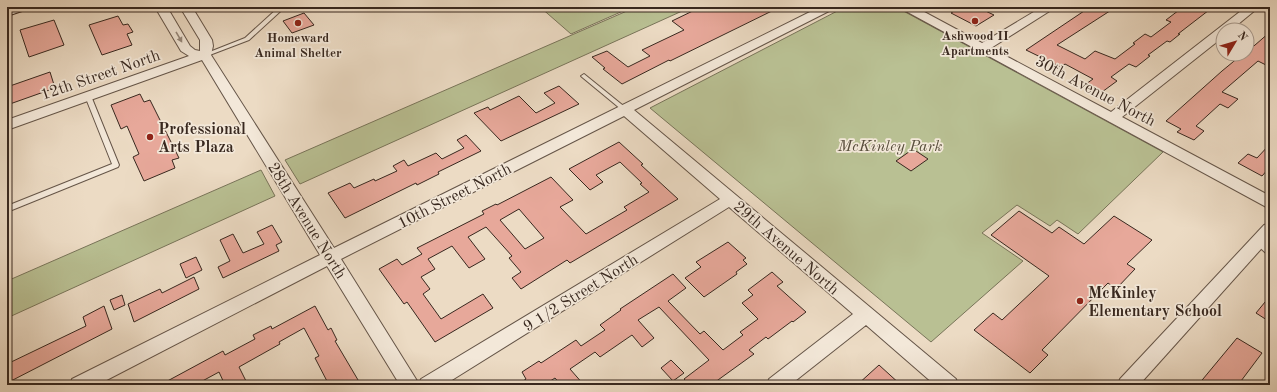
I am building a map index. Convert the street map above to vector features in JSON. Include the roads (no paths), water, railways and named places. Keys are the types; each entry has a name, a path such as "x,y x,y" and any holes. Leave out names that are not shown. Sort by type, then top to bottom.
{"main road":[{"path":"7,11 19,7"}],"street":[{"path":"161,7 185,48 191,52 205,55"},
{"name":"28th Avenue North","path":"186,7 206,40 207,46 205,55 410,385"},
{"name":"10th Street North","path":"79,385 829,7"},
{"name":"30th Avenue North","path":"906,7 1270,203"},
{"path":"982,48 1050,7"},
{"path":"1234,22 1254,7"},
{"path":"1112,118 1215,37"},
{"name":"12th Street North","path":"7,125 205,55"},
{"name":"29th Avenue North","path":"624,109 949,385"},
{"name":"9 1/2 Street North","path":"428,385 731,199"},
{"path":"1127,385 1264,247 1270,229"},
{"path":"776,385 865,315"}],"lane":[{"path":"205,55 247,39 282,7"},
{"path":"584,76 624,109"},
{"path":"7,209 116,165 88,96"}],"place":[{"name":"Ashwood II Apartments","path":"975,21"},
{"name":"Homeward Animal Shelter","path":"298,23"},
{"name":"Professional Arts Plaza","path":"150,137"},
{"name":"McKinley Elementary School","path":"1080,301"}],"park label":[{"name":"McKinley Park","path":"890,145"}]}
